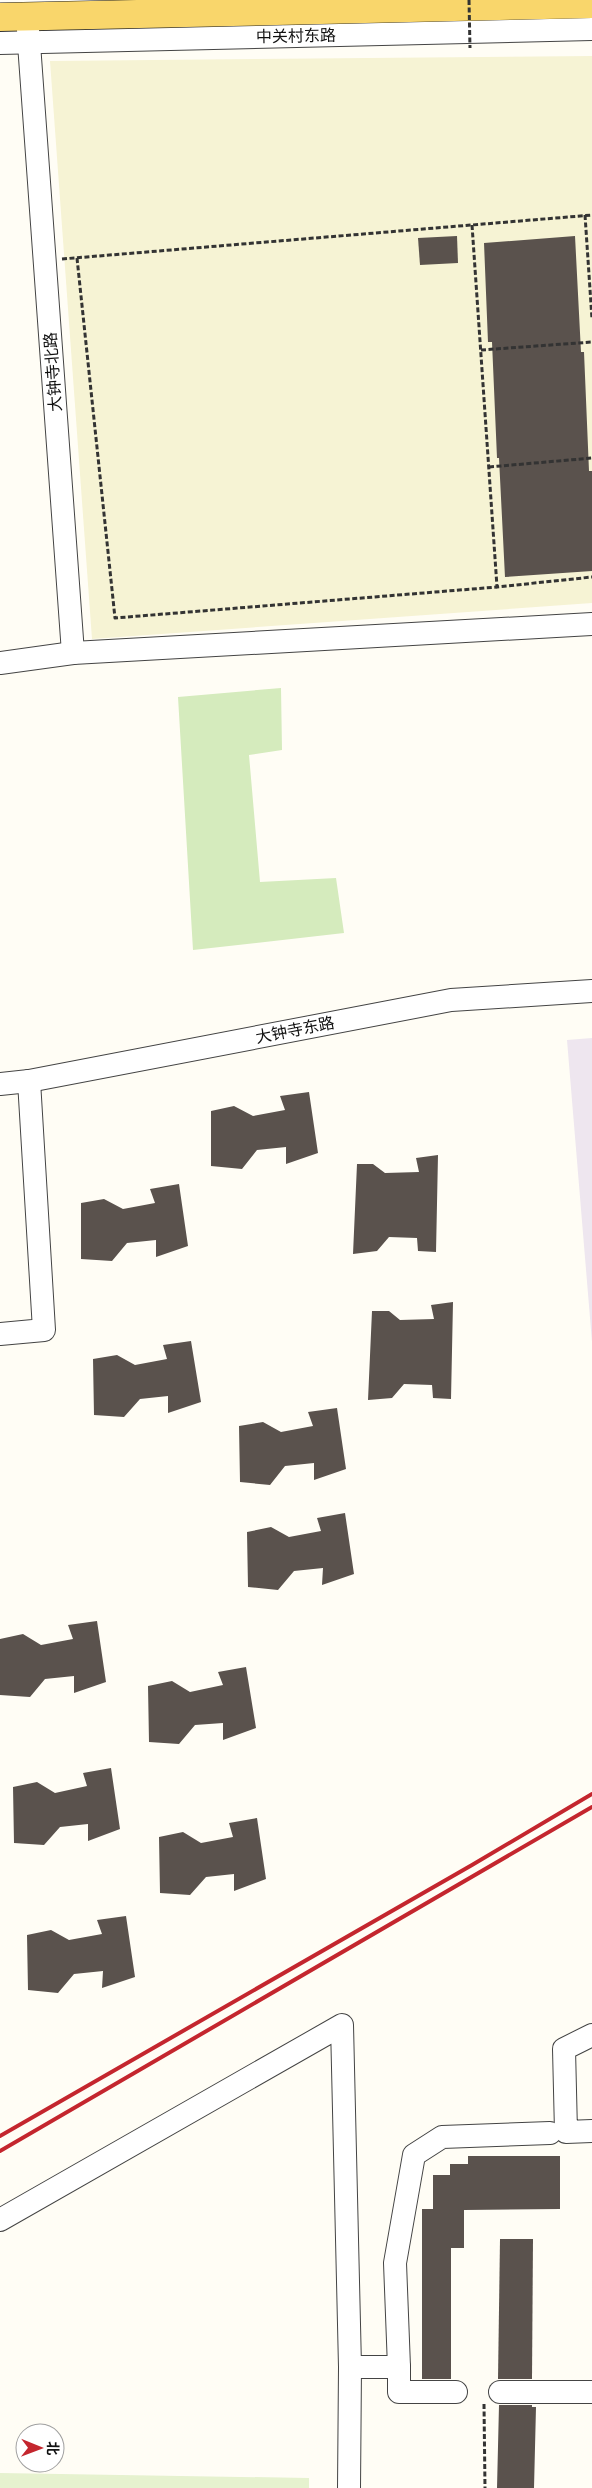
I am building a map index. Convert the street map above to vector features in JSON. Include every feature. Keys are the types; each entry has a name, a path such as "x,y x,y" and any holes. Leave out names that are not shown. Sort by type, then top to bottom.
{"main road":[{"name":"中关村东路","path":"0,17 28,29 592,4"}],"street":[{"name":"中关村东路","path":"0,43 28,29 592,29"},
{"name":"大钟寺北路","path":"28,29 73,653"},
{"path":"0,663 73,653 592,624"},
{"name":"大钟寺东路","path":"0,1084 29,1082 451,1000 592,991"},
{"path":"0,1334 44,1330 29,1082"},
{"path":"0,2220 342,2025 350,2368 349,2488"},
{"path":"558,2133 564,2048 592,2035"},
{"path":"456,2392 399,2392 396,2263 414,2156 442,2137 592,2131"},
{"path":"350,2368 399,2367"},
{"path":"492,2397 592,2392"}],"path":[{"path":"468,0 470,48"},
{"path":"592,215 77,258 115,618 497,587 592,577"},
{"path":"586,216 592,319"},
{"path":"472,225 497,587"},
{"path":"481,350 592,342"},
{"path":"489,467 592,458"},
{"path":"486,2488 492,2397"}],"shaded area":[{"path":"592,56 592,603 92,639 50,61"},
{"path":"592,1038 592,1342 567,1040"}],"green space":[{"path":"281,688 282,750 249,755 260,882 336,878 344,933 193,950 178,697"},
{"path":"0,2473 309,2478 309,2488 0,2488"}],"building":[{"path":"457,236 458,263 420,265 418,238"},
{"path":"575,236 581,352 584,352 589,471 592,471 592,571 505,577 492,342 488,342 484,243"},
{"path":"309,1092 318,1153 286,1164 286,1147 257,1150 242,1169 211,1166 211,1111 234,1106 253,1116 285,1110 280,1096"},
{"path":"438,1155 436,1252 418,1251 417,1238 389,1237 377,1251 353,1254 357,1164 373,1164 385,1173 419,1172 416,1158"},
{"path":"179,1184 188,1246 156,1257 156,1240 127,1243 112,1261 81,1259 81,1203 104,1199 123,1209 155,1203 150,1189"},
{"path":"453,1302 451,1399 433,1398 432,1385 404,1384 392,1398 368,1400 372,1311 389,1311 400,1320 434,1319 431,1305"},
{"path":"191,1341 201,1402 168,1413 168,1396 140,1399 124,1417 94,1415 93,1359 117,1355 135,1365 167,1359 163,1345"},
{"path":"337,1408 346,1469 314,1480 314,1463 285,1466 270,1485 240,1482 239,1426 263,1422 281,1432 313,1426 308,1412"},
{"path":"345,1513 354,1574 322,1585 323,1568 294,1571 278,1590 248,1587 247,1532 271,1527 289,1537 321,1531 317,1518"},
{"path":"97,1621 106,1682 74,1693 74,1676 45,1679 30,1697 0,1695 0,1639 23,1634 41,1645 73,1639 68,1625"},
{"path":"246,1667 256,1728 223,1740 223,1723 195,1725 179,1744 149,1742 148,1686 172,1681 190,1692 223,1685 218,1672"},
{"path":"111,1768 120,1829 88,1841 88,1824 60,1827 44,1845 14,1843 13,1787 37,1782 55,1793 87,1786 83,1773"},
{"path":"257,1818 266,1879 234,1891 234,1874 206,1877 190,1895 160,1893 159,1837 183,1832 201,1843 233,1837 229,1823"},
{"path":"126,1916 135,1977 102,1988 103,1971 74,1974 58,1993 28,1990 27,1935 51,1930 69,1940 102,1934 97,1920"},
{"path":"468,2156 560,2156 560,2209 464,2210 464,2248 451,2248 451,2379 422,2379 422,2209 433,2209 433,2175 450,2175 450,2164 468,2164"},
{"path":"500,2239 533,2239 532,2379 498,2379"},
{"path":"499,2405 532,2405 532,2407 536,2407 534,2488 497,2488"}],"railway":[{"path":"0,2136 592,1794"},
{"path":"0,2151 592,1807"}]}
